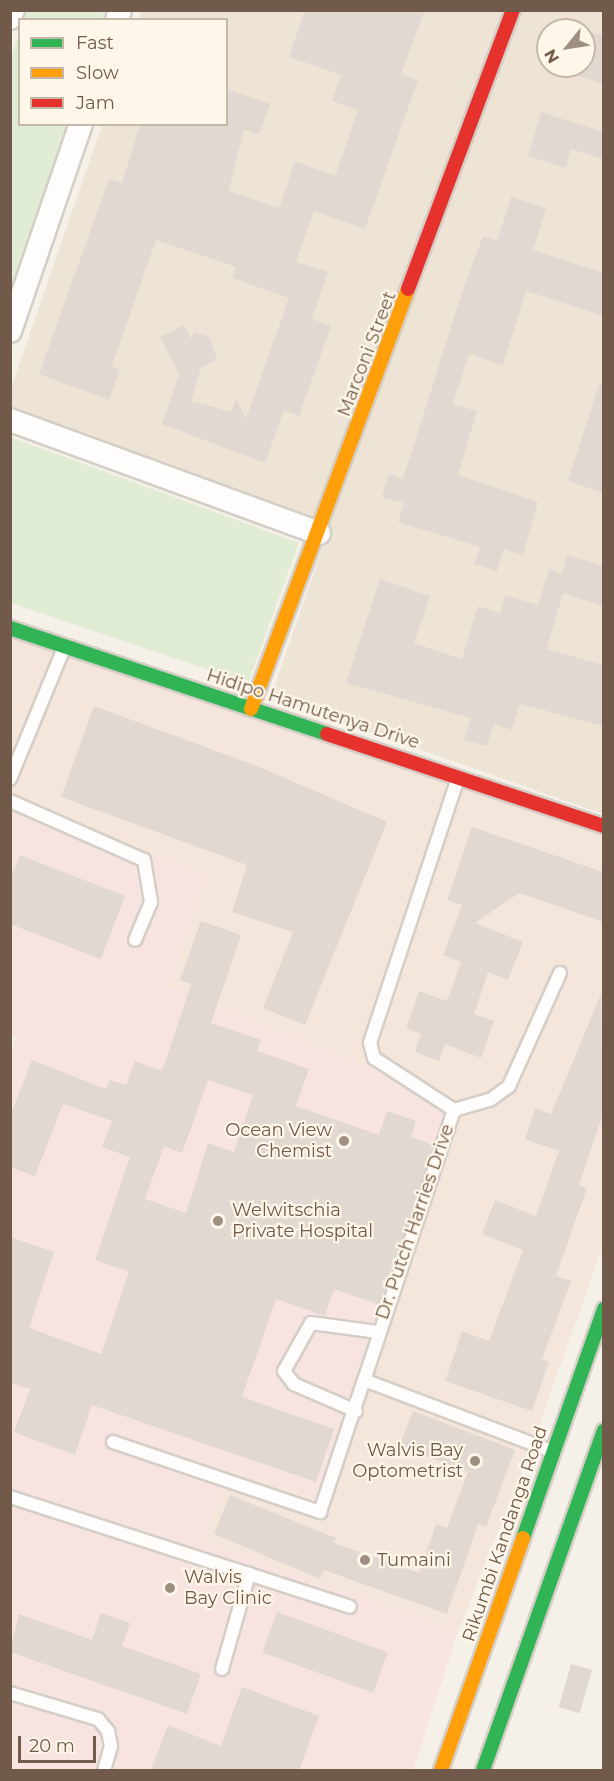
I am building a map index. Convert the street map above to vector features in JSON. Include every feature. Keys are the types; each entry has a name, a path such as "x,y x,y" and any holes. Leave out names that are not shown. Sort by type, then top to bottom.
{"street":[{"path":"10,18 13,10"},
{"name":"Marconi Street","path":"251,709 320,533 513,10"},
{"path":"10,331 80,126"},
{"path":"10,420 320,533"},
{"name":"Hidipo Hamutenya Drive","path":"10,628 251,709 459,775 603,826"},
{"name":"Rikumbi Kandanga Road","path":"441,1770 603,1309"},
{"path":"483,1770 597,1470 603,1431"},
{"path":"553,1451 597,1470"}],"lane":[{"path":"10,778 64,647"},
{"name":"Dr. Putch Harries Drive","path":"113,1442 320,1512 356,1410 378,1332 454,1110 374,1058 370,1043 459,775"},
{"path":"10,801 144,860 151,902 135,940"},
{"path":"454,1110 490,1100 509,1086 560,973"},
{"path":"356,1410 294,1384 284,1371 302,1329 310,1323 378,1332"},
{"path":"364,1380 553,1451"},
{"path":"10,1497 350,1607"},
{"path":"222,1670 249,1574"},
{"path":"10,1693 98,1719 108,1731 111,1746 104,1770"}],"shaded area":[{"path":"142,11 603,11 603,814 271,697 328,531 11,408 11,388 102,126 228,126 228,18 138,18"},
{"path":"11,618 603,832 603,1245 532,1446 458,1632 203,1543 229,1470 329,1503 462,1105 169,987 11,804"},
{"name":"Welwitschia Private Hospital","path":"11,804 207,875 169,987 462,1105 329,1503 229,1470 203,1542 458,1632 413,1770 11,1770 10,1054 16,1038 10,1035"}],"green space":[{"path":"27,10 105,11 102,18 24,18"},
{"path":"18,37 18,126 67,126 11,293 10,61"},
{"path":"10,437 299,543 248,683 11,603"}],"building":[{"path":"305,10 425,10 401,74 418,80 365,229 314,211 296,262 328,272 312,319 331,326 299,416 284,410 265,463 162,424 179,374 160,337 184,325 191,339 194,332 210,337 217,360 201,368 191,401 231,412 236,398 246,419 289,298 232,278 236,267 156,240 112,366 120,370 109,400 39,374 109,179 122,183 139,126 228,126 228,90 270,104 259,135 244,129 229,191 279,208 295,161 335,176 358,110 332,101 341,75 289,57"},
{"path":"596,34 603,36 603,84 584,78 596,78"},
{"path":"541,112 603,132 603,159 571,149 566,168 528,156"},
{"path":"511,197 546,208 533,250 603,273 603,316 526,291 503,365 469,354 453,404 477,411 458,475 538,502 523,555 504,549 497,571 474,564 480,547 398,522 404,503 382,497 389,474 403,479 464,286 483,236 497,241"},
{"path":"599,384 603,385 603,493 568,481"},
{"path":"567,555 603,566 603,606 563,593 547,649 603,665 603,726 520,704 512,730 494,724 487,746 464,740 471,718 346,683 380,579 430,596 414,643 462,659 478,606 500,613 505,595 538,605 549,569 562,574"},
{"path":"94,706 257,766 387,822 305,1025 263,1008 293,932 232,912 247,865 61,797"},
{"path":"472,827 603,872 603,922 519,893 475,923 523,942 508,980 488,972 474,1014 494,1021 481,1058 445,1044 439,1061 415,1052 421,1034 406,1028 419,991 447,1001 461,962 443,955 462,905 447,900"},
{"path":"20,855 125,896 101,959 10,924 10,879"},
{"path":"201,921 241,935 211,1023 261,1040 257,1051 309,1069 296,1106 379,1135 387,1111 416,1121 411,1137 434,1145 380,1305 334,1289 325,1316 276,1299 242,1397 334,1429 316,1482 92,1405 75,1455 14,1432 30,1389 10,1383 10,1237 54,1252 29,1328 101,1354 129,1272 95,1260 130,1157 102,1147 112,1121 63,1104 35,1176 10,1167 10,1116 32,1060 106,1089 110,1080 126,1085 135,1061 162,1071 191,984 180,980","holes":["208,1080 253,1095 234,1152 208,1143 186,1213 145,1199 164,1146 182,1153"]},
{"path":"601,994 603,1114 579,1185 587,1188 556,1276 571,1281 542,1359 549,1362 532,1411 445,1381 462,1331 489,1341 523,1250 482,1234 495,1200 536,1216 559,1151 525,1139 535,1108 551,1114"},
{"path":"413,1411 515,1450 486,1527 478,1524 447,1614 324,1570 320,1579 214,1534 230,1495 336,1538 334,1543 419,1573 436,1524 447,1528 468,1472 399,1446"},
{"path":"277,1612 388,1652 373,1693 262,1652"},
{"path":"101,1613 130,1623 122,1646 201,1674 187,1714 10,1652 19,1614 92,1640"},
{"path":"571,1664 592,1670 580,1713 559,1707"},
{"path":"242,1687 319,1716 299,1770 151,1770 168,1725 221,1746"}],"traffic: fast":[{"path":"10,628 327,734"},
{"path":"523,1538 604,1309"},
{"path":"483,1770 604,1431"}],"traffic: slow":[{"path":"251,709 408,289"},
{"path":"441,1770 523,1538"}],"traffic: jam":[{"path":"408,289 513,10"},
{"path":"327,734 604,826"}],"place":[{"name":"Ocean View Chemist","path":"344,1141"},
{"name":"Welwitschia Private Hospital","path":"218,1221"},
{"name":"Walvis Bay Optometrist","path":"475,1461"},
{"name":"Tumaini","path":"365,1560"},
{"name":"Walvis Bay Clinic","path":"170,1588"}]}
